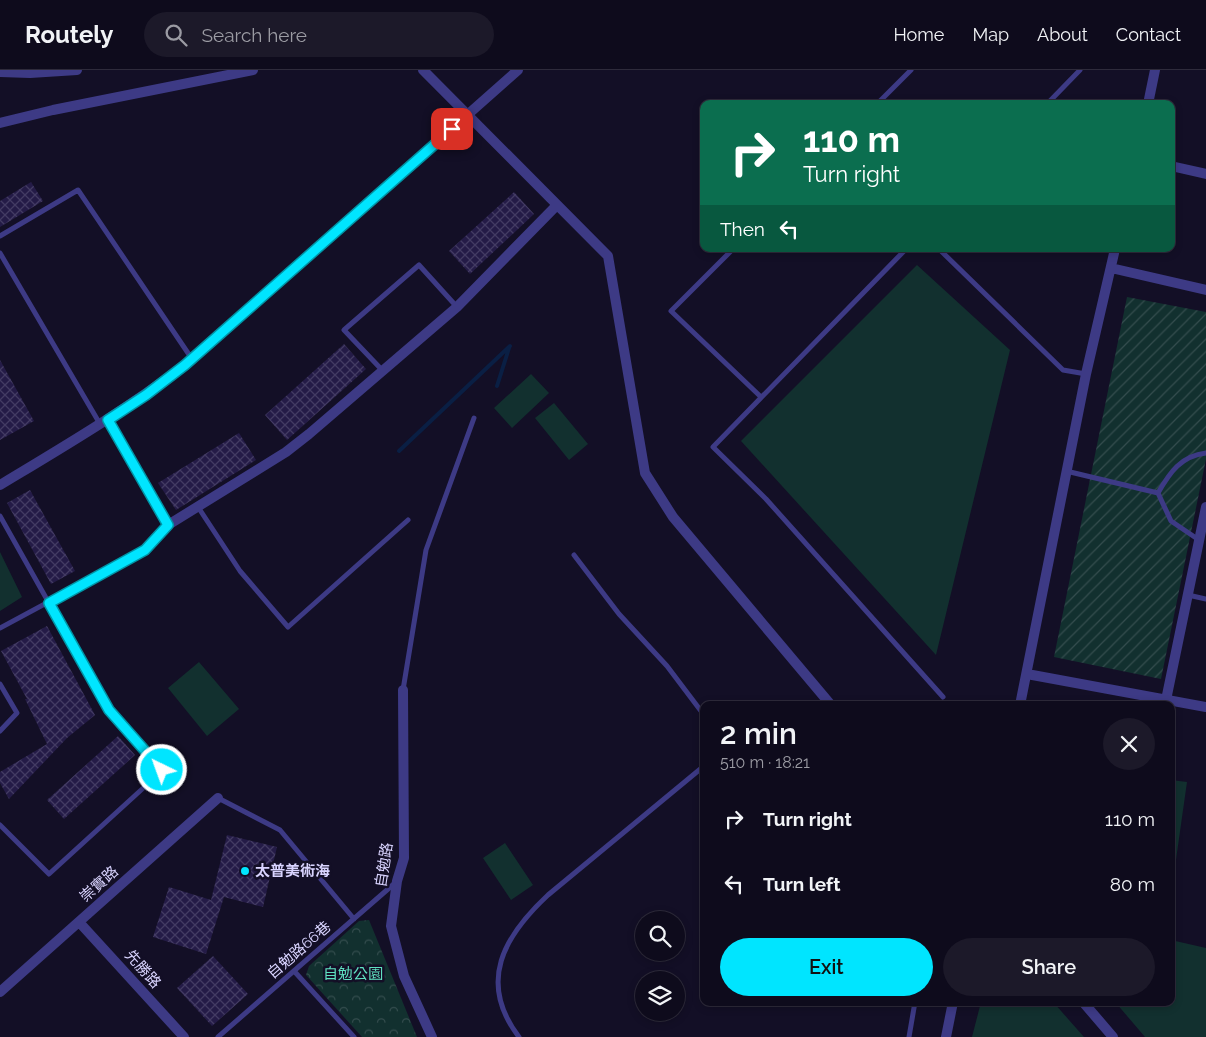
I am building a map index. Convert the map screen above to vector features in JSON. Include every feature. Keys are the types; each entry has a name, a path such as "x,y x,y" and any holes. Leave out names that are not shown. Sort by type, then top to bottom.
{"street":[{"path":"0,72 30,73 76,70"},
{"path":"0,123 53,110 253,70"},
{"path":"423,70 608,256 645,473 673,517 828,701"},
{"path":"0,485 146,395 192,359 518,70"},
{"path":"1149,100 1155,70"},
{"path":"1175,167 1206,174"},
{"path":"168,525 286,452 457,307 557,205"},
{"path":"1021,701 1086,374 1114,252"},
{"path":"1111,268 1206,290"},
{"path":"1166,700 1206,507"},
{"path":"1027,674 1172,701"},
{"name":"自勉路","path":"403,690 404,858 397,881 391,926 404,976 432,1037"},
{"path":"1175,702 1206,707"},
{"name":"崇實路","path":"0,992 218,798"},
{"name":"先勝路","path":"79,922 184,1037"},
{"path":"946,1037 952,1006"},
{"path":"1086,1006 1113,1037"}],"lane":[{"path":"881,100 911,70"},
{"path":"1051,100 1080,70"},
{"path":"0,236 78,190 192,359"},
{"path":"730,252 671,311 761,397"},
{"path":"903,252 713,447 766,499 943,697"},
{"path":"942,252 1063,370 1086,374"},
{"path":"0,253 168,525 145,550 0,628"},
{"path":"383,371 344,330 419,265 457,307"},
{"path":"403,690 426,550 474,418"},
{"path":"1158,493 1171,470 1196,454 1206,453"},
{"path":"1066,471 1158,493"},
{"path":"1158,493 1171,521 1199,540"},
{"path":"198,507 240,571 288,627 408,520"},
{"path":"0,516 109,710 162,770 49,874 0,825"},
{"path":"574,555 619,614 667,666 700,710"},
{"path":"1188,595 1206,598"},
{"path":"0,684 17,713 0,731"},
{"path":"519,1037 511,1027 498,996 500,967 514,931 524,918 548,895 700,769"},
{"path":"218,798 280,830 354,918"},
{"name":"自勉路66巷","path":"218,1037 397,881"},
{"path":"294,971 354,1037"},
{"path":"908,1037 914,1006"}],"green space":[{"path":"917,265 1010,350 936,655 741,441"},
{"path":"1127,297 1206,312 1206,459 1161,679 1054,657"},
{"path":"531,374 549,393 512,428 494,408"},
{"path":"554,403 588,444 569,460 535,418"},
{"path":"0,552 22,597 0,611"},
{"path":"199,662 239,709 207,736 168,688"},
{"path":"1175,780 1187,782 1175,867"},
{"path":"505,843 533,885 511,900 483,858"},
{"name":"自勉公園","path":"369,920 417,1037 362,1037 306,975 309,966 359,921"},
{"path":"1175,941 1206,948 1206,1037 1145,1037 1119,1006 1175,1006"},
{"path":"980,1006 1057,1006 1084,1037 972,1037"}],"building":[{"path":"31,182 43,201 0,227 0,201"},
{"path":"514,192 534,214 470,274 449,251"},
{"path":"344,344 366,369 287,440 265,415"},
{"path":"0,360 34,421 0,440"},
{"path":"239,433 256,460 176,510 158,483"},
{"path":"30,490 75,571 51,584 7,503"},
{"path":"47,626 95,715 67,738 9,799 0,783 0,772 47,744 25,699 27,699 1,651"},
{"path":"118,736 135,755 64,819 47,800"},
{"path":"227,835 277,847 263,907 224,897 206,954 153,937 169,887 211,900"},
{"path":"213,956 248,994 212,1026 177,988"}],"waterway":[{"path":"399,451 510,346"},
{"path":"497,386 509,348"}],"place":[{"name":"太普美術海","path":"245,871"}],"route":[{"path":"162,770 109,710 49,603 145,550 168,525 108,420 146,395 185,365 452,129"}]}
